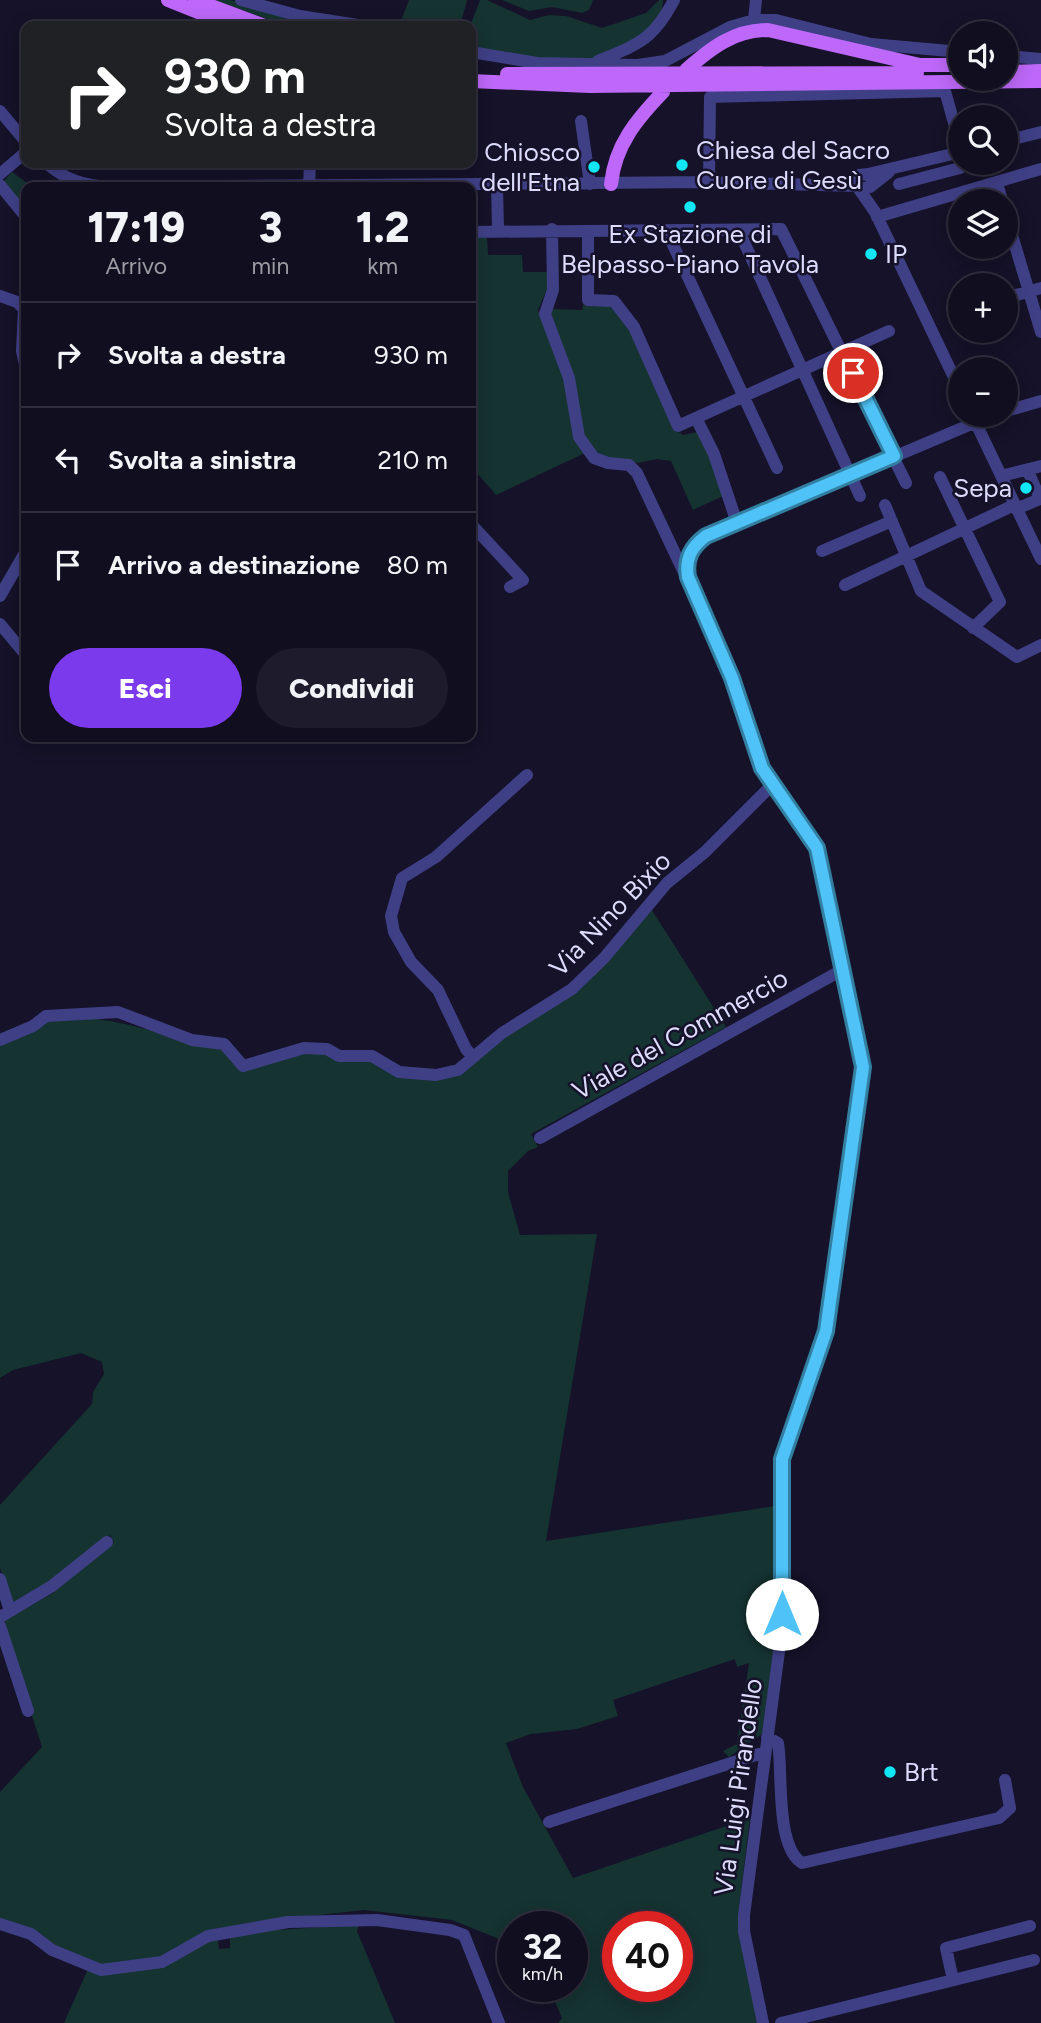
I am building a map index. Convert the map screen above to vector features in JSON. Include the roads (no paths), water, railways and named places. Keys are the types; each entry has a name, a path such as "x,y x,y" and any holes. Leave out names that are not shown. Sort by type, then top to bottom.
{"main road":[{"path":"168,0 220,21"},
{"path":"195,0 252,21"},
{"path":"686,70 718,44 750,30 768,30 920,65 948,65"},
{"path":"476,71 589,76 948,72"},
{"path":"1018,72 1041,71"},
{"path":"476,80 579,86 1041,81"},
{"path":"611,184 614,160 622,143 639,116 663,92"}],"street":[{"path":"241,0 322,21"},
{"path":"593,63 631,48 650,35 663,21 674,0"},
{"path":"754,20 756,0"},
{"path":"476,53 537,63 638,65 665,61 730,27 754,20 776,20 871,44 948,51"},
{"path":"1018,57 1041,59"},
{"path":"709,182 710,97 945,91 949,105"},
{"path":"0,111 21,136"},
{"path":"581,121 590,184"},
{"path":"476,184 865,182 948,154"},
{"path":"0,174 21,156"},
{"path":"53,168 66,178 80,182"},
{"path":"876,214 1041,169"},
{"path":"900,184 948,171"},
{"path":"865,182 876,214 948,365"},
{"path":"996,182 998,189"},
{"path":"497,184 498,232"},
{"path":"0,185 21,211"},
{"path":"476,232 552,229 667,232 781,229 906,483"},
{"name":"Via Luigi Pirandello","path":"552,229 553,290 545,314 569,377 582,443 601,461 629,465 637,473 688,577 732,678 759,760 772,785 811,835 817,848 863,1067 826,1331 782,1459 780,1644 744,1915 763,2023"},
{"path":"739,230 860,496"},
{"path":"589,231 588,300 614,301 629,317 678,426 889,331"},
{"path":"667,232 777,468"},
{"path":"1018,246 1035,290 1041,332"},
{"path":"1018,295 1035,290"},
{"path":"0,296 21,306"},
{"path":"1018,408 1041,401"},
{"path":"696,418 715,454 737,523"},
{"path":"673,548 699,541 894,456 953,427"},
{"path":"978,427 1041,559"},
{"path":"1028,471 1041,466"},
{"path":"845,585 964,528 1040,499 1028,471 1023,468 1001,476"},
{"path":"940,477 1000,602 973,628"},
{"path":"885,505 921,591 1017,657 1041,645"},
{"path":"822,551 892,521"},
{"path":"476,529 523,580 510,587"},
{"path":"688,577 687,559 699,541"},
{"path":"0,596 21,560"},
{"path":"0,624 21,649"},
{"path":"473,1057 466,1049 438,990 411,962 394,932 391,916 402,878 436,857 527,775"},
{"name":"Via Nino Bixio","path":"0,1040 33,1026 46,1016 118,1012 192,1040 224,1044 243,1066 304,1048 327,1049 339,1056 372,1056 400,1072 436,1075 457,1070 512,1026 572,989 604,958 667,883 705,852 772,785"},
{"name":"Viale del Commercio","path":"540,1138 842,970"},
{"path":"0,1579 5,1614 52,1586 107,1542"},
{"path":"0,1626 27,1711"},
{"path":"767,1737 778,1743 784,1819 791,1850 802,1863 999,1818 1010,1808 1005,1780"},
{"path":"549,1822 765,1752"},
{"path":"0,1924 31,1934 52,1950 101,1970 162,1962 208,1936 288,1922 377,1920 450,1930 464,1935 499,2023"},
{"path":"953,1980 946,1948 1030,1926"},
{"path":"781,2023 1034,1960"}],"place":[{"name":"Chiesa del Sacro Cuore di Gesù","path":"682,165"},
{"name":"Chiosco dell'Etna","path":"594,167"},
{"name":"Ex Stazione di Belpasso-Piano Tavola","path":"690,207"},
{"name":"IP","path":"871,254"},
{"name":"Sepa","path":"1026,488"},
{"name":"Brt","path":"890,1772"}]}
